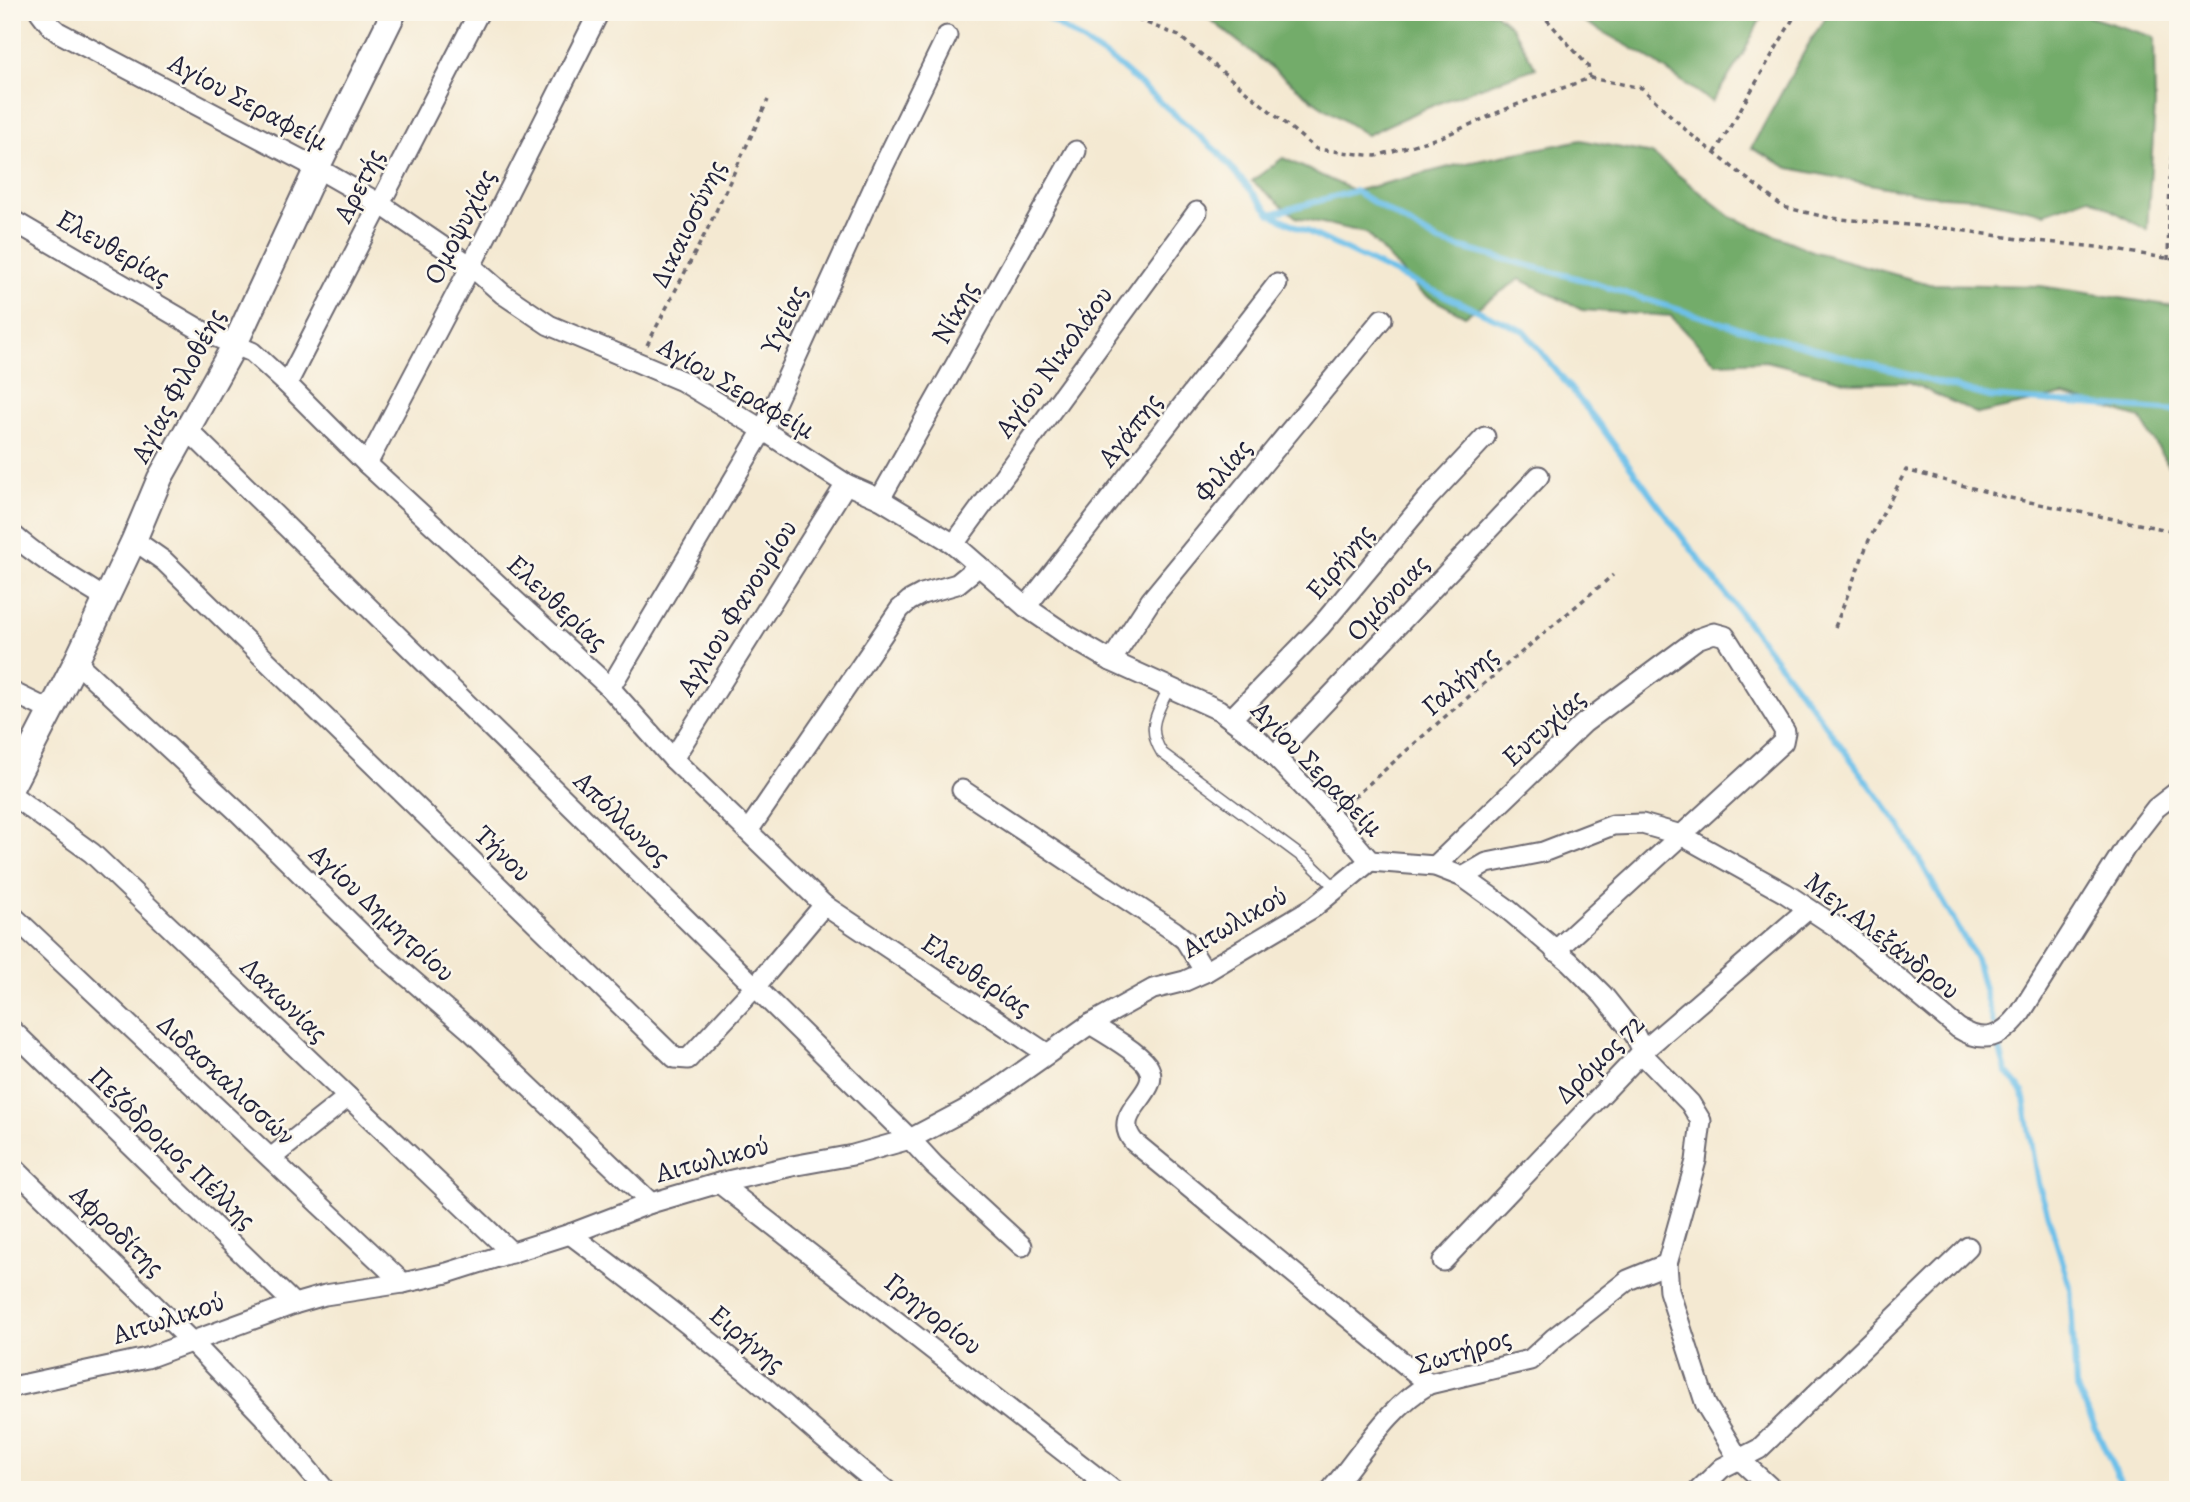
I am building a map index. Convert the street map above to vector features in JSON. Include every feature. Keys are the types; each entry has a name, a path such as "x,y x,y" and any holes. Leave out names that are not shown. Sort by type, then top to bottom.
{"street":[{"name":"Αγίου Σεραφείμ","path":"40,12 58,32 380,204 471,266 503,294 549,325 682,381 764,430 846,484 880,499 954,544 1026,607 1111,661 1219,710 1259,740 1370,861"},
{"name":"Αγίας Φιλοθέης","path":"12,786 76,662 160,478 235,344 394,12"},
{"name":"Αρετής","path":"287,384 479,12"},
{"name":"Ομοψυχίας","path":"366,464 471,266 599,12"},
{"name":"Υγείας","path":"610,688 764,430 884,165 947,36"},
{"name":"Νίκης","path":"880,499 1076,151"},
{"name":"Αγίου Νικολάου","path":"954,544 1197,212"},
{"name":"Ελευθερίας","path":"12,220 204,332 252,352 366,464 610,688 673,759 824,905 1046,1054"},
{"name":"Αγάπης","path":"1026,607 1277,284"},
{"name":"Φιλίας","path":"1111,661 1151,600 1382,319"},
{"name":"Απόλλωνος","path":"187,429 934,1165 1022,1245"},
{"name":"Ειρήνης","path":"1231,719 1320,627 1428,498 1485,437"},
{"name":"Ομόνοιας","path":"1274,756 1539,476"},
{"name":"Αγλιου Φανουρίου","path":"673,759 846,484"},
{"path":"12,534 106,599"},
{"name":"Τήνου","path":"134,540 164,561 676,1059 688,1059 755,987 824,905"},
{"path":"748,831 900,610 922,594 957,584 979,566"},
{"name":"Ευτυχίας","path":"1435,866 1584,723 1697,639 1714,633 1720,634 1729,640 1782,727 1784,737 1780,746 1681,835"},
{"name":"Αγίου Δημητρίου","path":"76,662 237,811 384,956 471,1031 652,1203"},
{"path":"12,692 51,711"},
{"path":"962,790 1174,931 1185,940 1205,972"},
{"name":"Μεγ.Αλεξάνδρου","path":"1463,877 1487,863 1543,852 1613,825 1642,824 1681,835 1785,893 1838,928 1958,1028 1978,1038 1997,1035 2020,1014 2137,831 2157,808 2178,791"},
{"name":"Λακωνίας","path":"12,795 92,853 512,1253"},
{"path":"1555,951 1681,835"},
{"path":"1370,861 1435,866 1463,877 1505,908 1570,962 1603,995 1635,1035 1647,1059 1690,1103 1701,1121 1696,1161 1667,1264 1670,1291 1706,1405 1773,1490"},
{"name":"Αιτωλικού","path":"12,1387 147,1357 325,1295 447,1273 719,1183 853,1155 910,1139 998,1089 1090,1024 1153,989 1185,981 1205,972 1314,907 1370,861"},
{"name":"Δρόμος 72","path":"1443,1261 1643,1051 1808,909"},
{"name":"Διδασκαλισσών","path":"12,915 403,1283"},
{"path":"1090,1024 1142,1059 1150,1070 1150,1083 1128,1119 1127,1132 1134,1142 1429,1384"},
{"name":"Πεζόδρομος Πέλλης","path":"12,1030 294,1304"},
{"path":"271,1158 348,1097"},
{"name":"Αφροδίτης","path":"12,1166 191,1341 267,1420 325,1490"},
{"name":"Γρηγορίου","path":"719,1183 1113,1490"},
{"name":"Ειρήνης","path":"570,1234 661,1302 886,1490"},
{"path":"1699,1490 1714,1475 1745,1456 1968,1247"},
{"name":"Σωτήρος","path":"1331,1490 1405,1400 1429,1384 1530,1360 1628,1280 1667,1264"}],"lane":[{"path":"1169,687 1153,728 1153,735 1162,753 1309,862 1337,890"}],"path":[{"path":"1119,12 1179,36 1316,149 1376,156 1444,136 1513,106 1590,78 1642,88 1689,133 1783,207 1829,218 1945,228 2178,260"},
{"path":"1540,12 1588,66 1590,78"},
{"path":"1715,153 1797,12"},
{"path":"2168,260 2170,179 2178,65"},
{"name":"Δικαιοσύνης","path":"638,362 708,228 768,100"},
{"path":"1835,627 1869,540 1906,470 2005,497 2178,532"},
{"name":"Γαλήνης","path":"1332,817 1447,715 1613,575"}],"green space":[{"path":"1193,12 1494,12 1511,26 1536,68 1450,98 1367,135 1318,104 1208,18"},
{"path":"1577,12 1764,12 1742,56 1712,102 1644,55 1585,22"},
{"path":"1829,12 2074,12 2154,37 2155,106 2147,230 2089,197 2045,213 1977,198 1925,195 1789,168 1751,148"},
{"path":"1581,140 1652,154 1731,217 1815,252 1929,284 2040,286 2167,305 2178,303 2178,481 2140,418 2063,395 1978,414 1909,382 1853,383 1766,361 1716,363 1671,316 1582,310 1520,279 1465,316 1421,293 1366,233 1296,217 1252,181 1283,158 1355,191 1457,165"}],"waterway":[{"path":"1038,12 1117,64 1220,154 1271,214 1524,331 1596,420 1900,826 1976,959 1993,1024"},
{"path":"1271,214 1355,191 1439,242 1580,279 1735,327 1990,397 2178,411"},
{"path":"1999,1047 2006,1071 2023,1092 2038,1183 2070,1286 2076,1386 2124,1490"}]}
